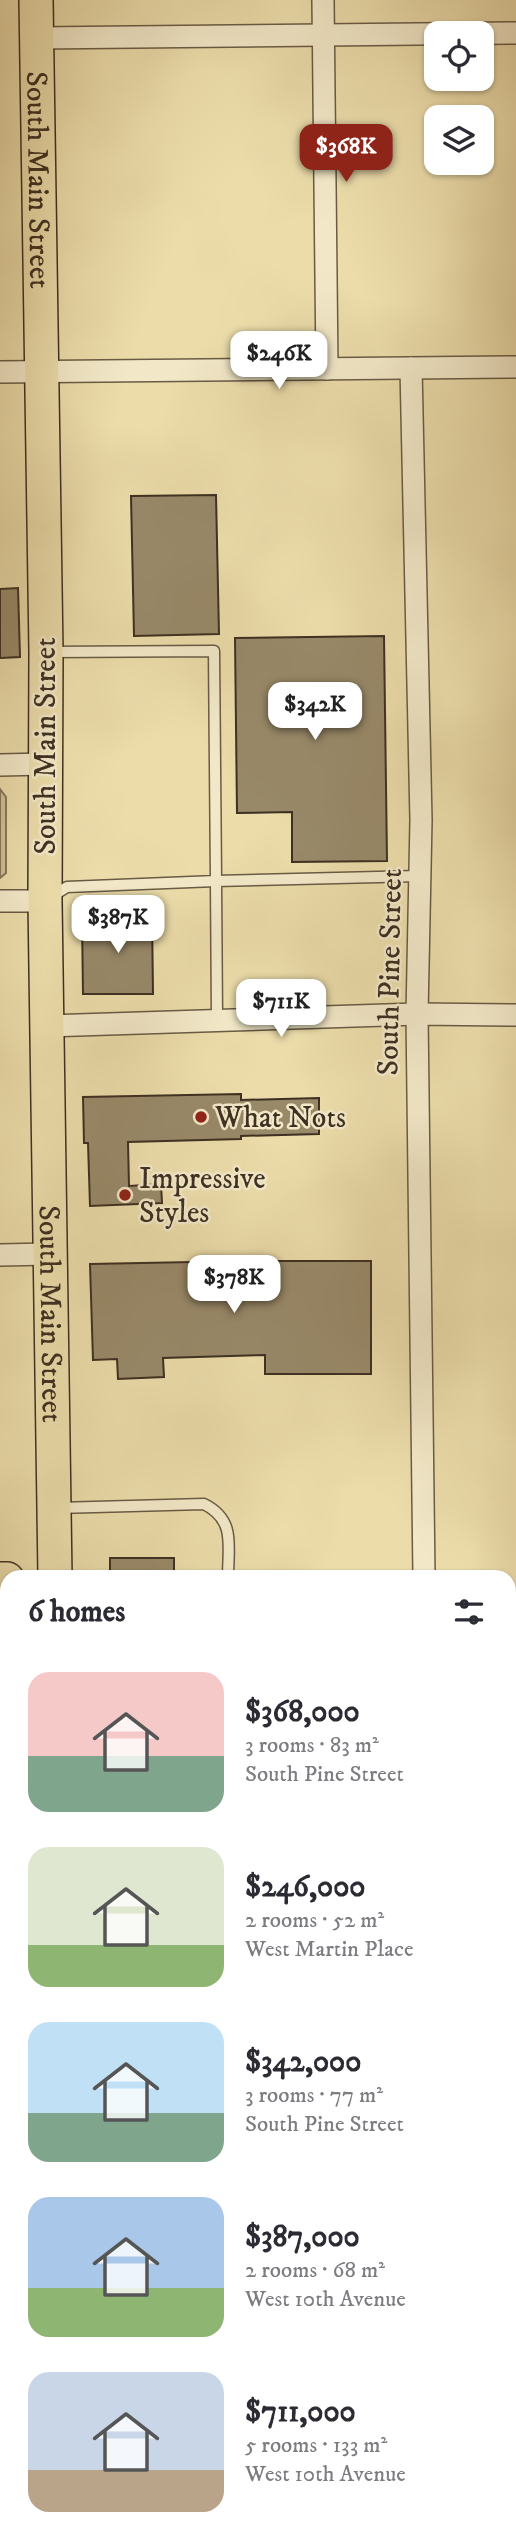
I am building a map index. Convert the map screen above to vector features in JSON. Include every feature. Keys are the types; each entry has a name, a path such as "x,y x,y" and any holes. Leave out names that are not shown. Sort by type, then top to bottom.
{"main road":[{"name":"South Main Street","path":"36,0 46,652 45,901 55,1570"}],"street":[{"path":"323,0 327,369"},
{"path":"37,37 516,33"},
{"path":"0,372 516,367"},
{"name":"South Pine Street","path":"411,368 421,807 417,1014 424,1570"},
{"path":"0,765 45,764"},
{"path":"0,901 45,901"},
{"path":"47,1026 417,1014 516,1015"},
{"path":"0,1255 50,1254"}],"lane":[{"path":"46,652 214,651 217,1020"},
{"path":"45,901 67,887 420,876"},
{"path":"54,1508 204,1504 218,1511 228,1527 228,1570"}],"shaded area":[{"path":"0,789 6,797 6,873 0,878"}],"building":[{"path":"216,495 219,634 134,636 131,496"},
{"path":"18,588 20,657 0,658 0,589"},
{"path":"384,636 387,861 292,862 292,812 237,813 235,638"},
{"path":"152,916 153,994 83,994 82,917"},
{"name":"What Nots","path":"241,1094 241,1100 319,1098 319,1134 128,1142 129,1186 161,1184 162,1203 90,1206 83,1097"},
{"path":"371,1261 371,1374 265,1374 265,1355 163,1358 164,1377 118,1379 117,1359 93,1360 90,1264"},
{"path":"110,1558 174,1558 174,1570 110,1570"}],"place":[{"name":"What Nots","path":"201,1117"},
{"name":"Impressive Styles","path":"125,1195"}]}
